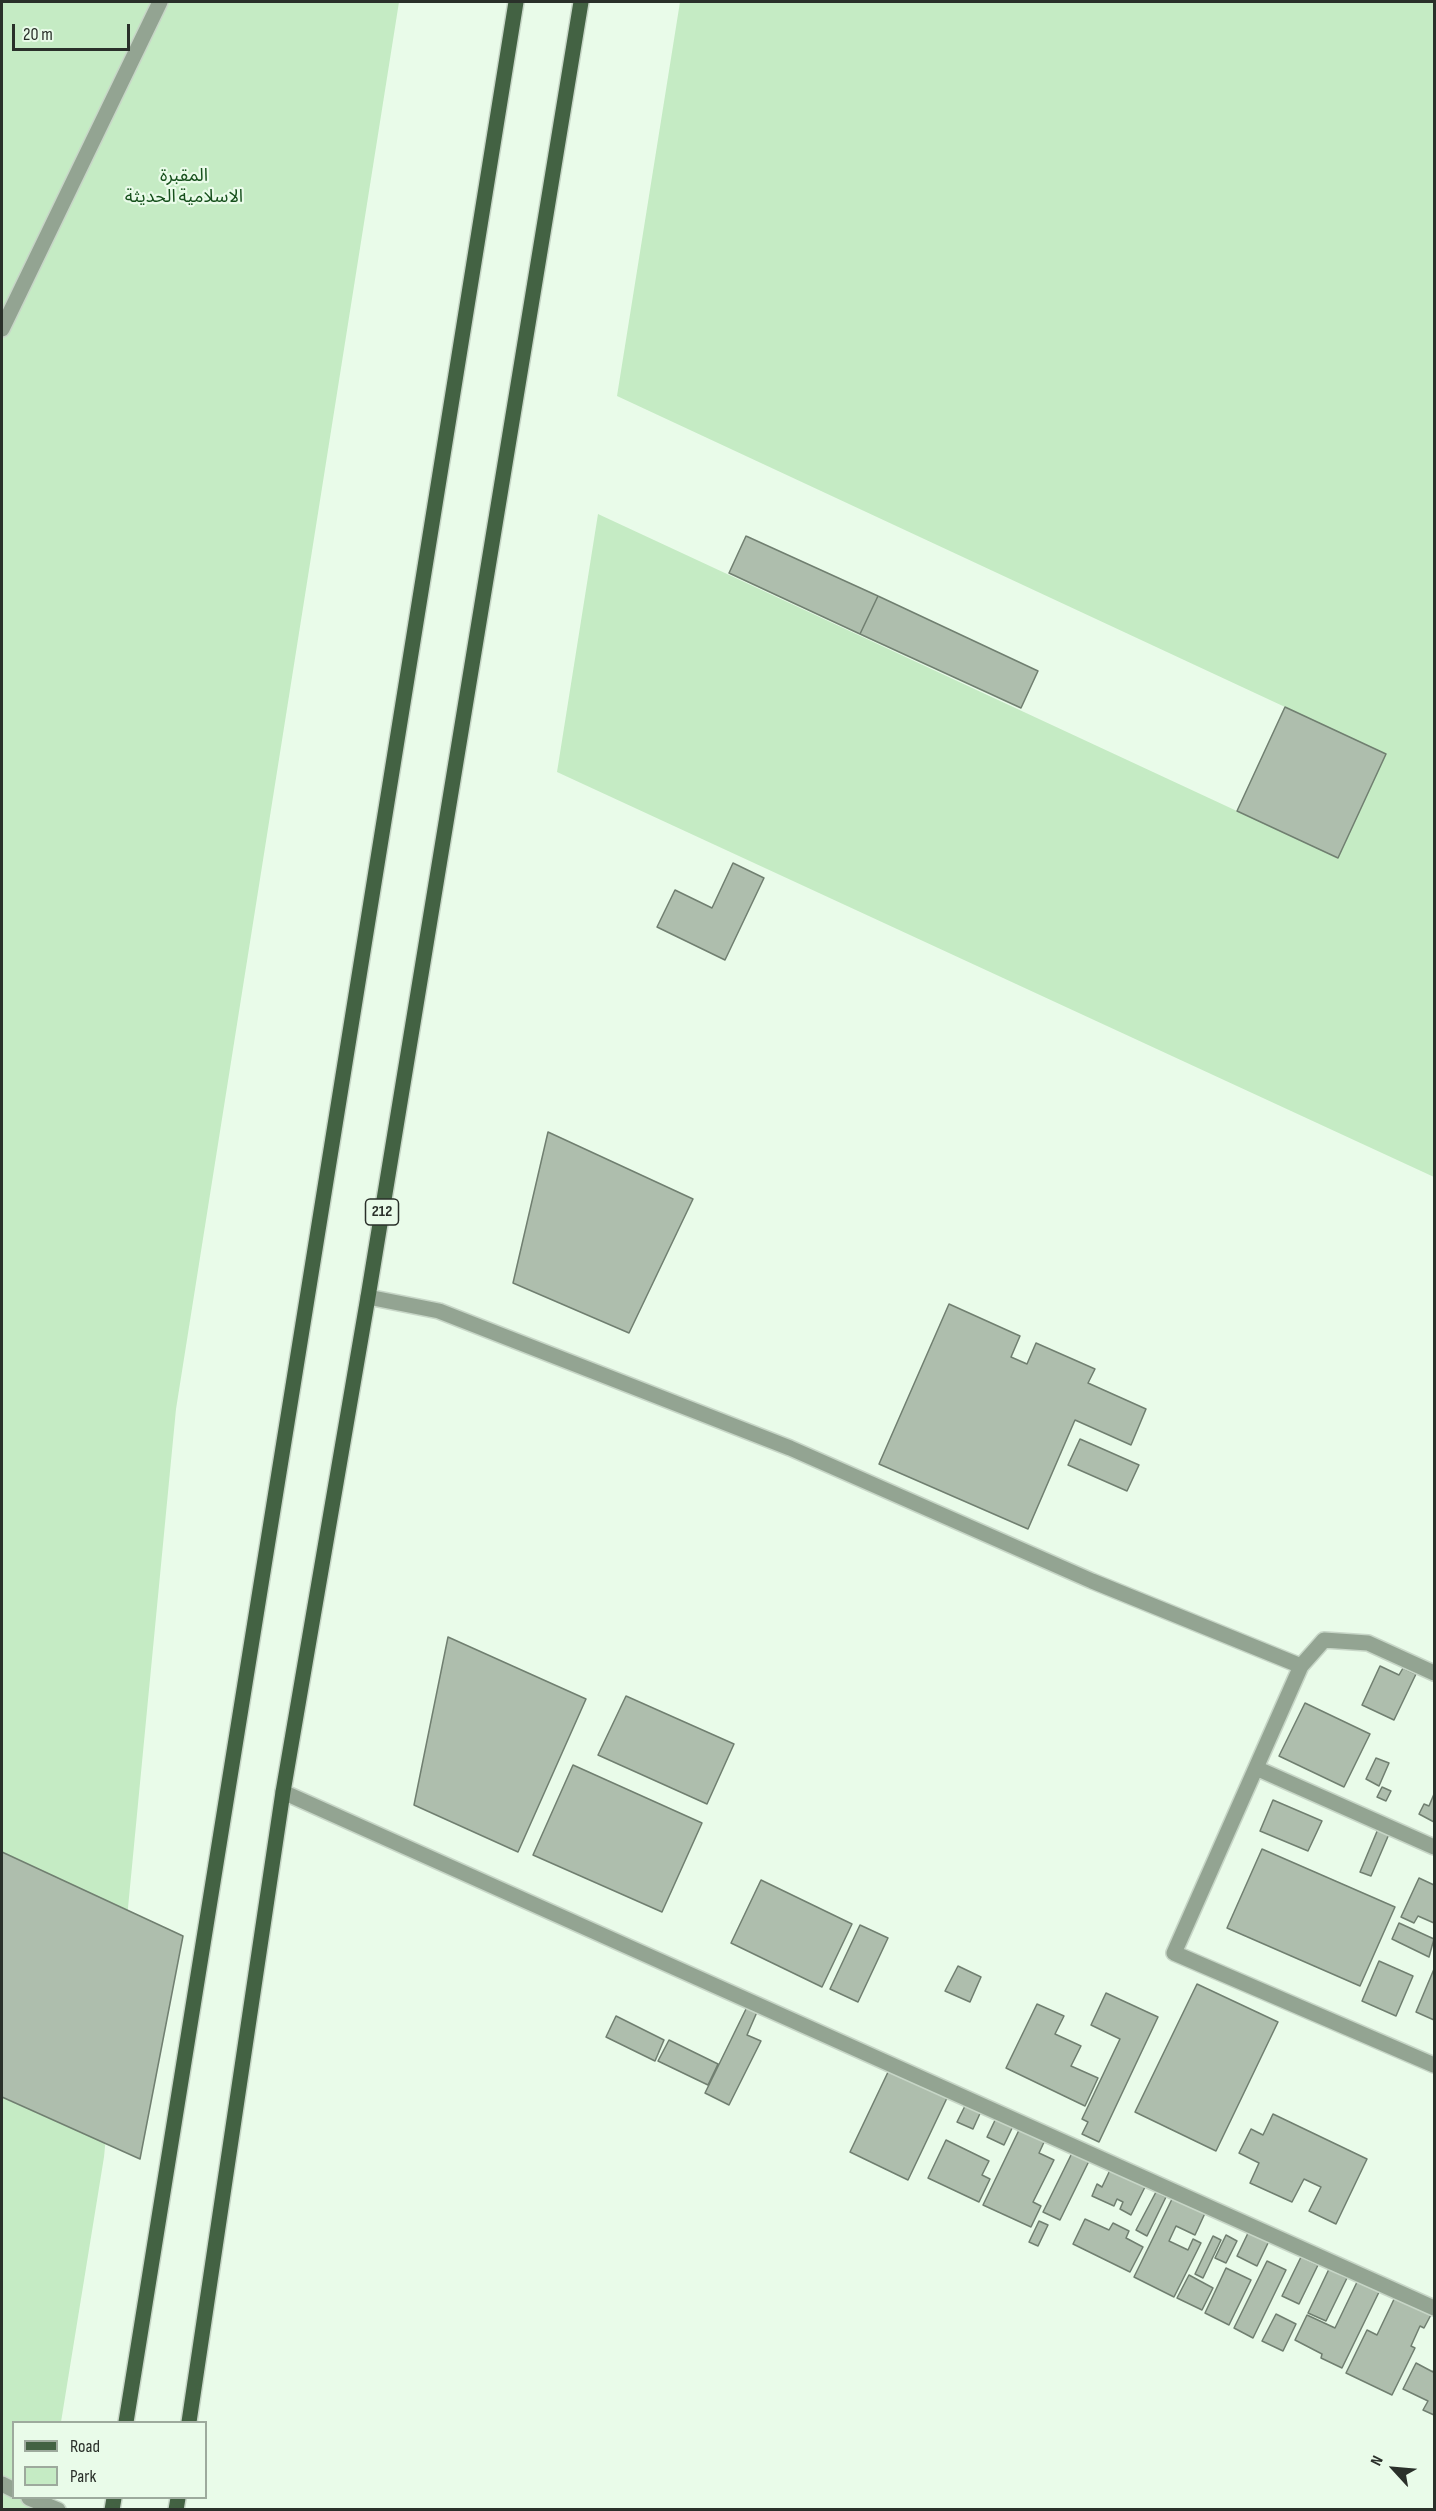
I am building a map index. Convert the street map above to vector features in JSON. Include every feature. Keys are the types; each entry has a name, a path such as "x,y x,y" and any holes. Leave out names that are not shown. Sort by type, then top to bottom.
{"main road":[{"path":"126,2421 516,2"},
{"name":"212","path":"189,2421 283,1792 368,1298 581,2"}],"street":[{"path":"2,329 160,2"},
{"path":"368,1298 439,1311 790,1448 1092,1581 1301,1666"},
{"path":"1434,1672 1368,1642 1324,1640 1301,1666 1174,1953 1434,2065"},
{"path":"1256,1768 1434,1847"},
{"path":"283,1792 1434,2308"},
{"path":"31,2499 58,2510"}],"green space":[{"name":"المقبرة الاسلامية الحديثة","path":"2,2 399,2 176,1409 104,2157 61,2421 12,2421 12,2499 49,2499 47,2509 2,2510"},
{"path":"680,2 1434,2 1434,1177 557,772 598,514 1338,858 1386,754 617,396"}],"building":[{"path":"746,536 878,596 860,634 729,573"},
{"path":"878,596 1038,671 1021,708 860,634"},
{"path":"1285,707 1386,754 1338,858 1237,811"},
{"path":"733,863 764,878 725,960 657,927 675,890 712,908"},
{"path":"548,1132 693,1199 629,1333 513,1283"},
{"path":"949,1304 1020,1336 1011,1357 1027,1364 1036,1343 1095,1369 1088,1383 1146,1409 1131,1445 1075,1420 1028,1529 879,1464"},
{"path":"1080,1439 1139,1465 1127,1491 1068,1465"},
{"path":"448,1637 586,1699 518,1852 414,1805"},
{"path":"1380,1666 1399,1675 1403,1668 1416,1674 1394,1720 1362,1705"},
{"path":"626,1696 734,1744 707,1804 598,1755"},
{"path":"1305,1703 1370,1734 1344,1787 1279,1756"},
{"path":"1376,1758 1389,1763 1379,1786 1366,1779"},
{"path":"573,1765 702,1823 662,1912 533,1855"},
{"path":"1382,1787 1391,1791 1386,1801 1377,1797"},
{"path":"1434,1794 1434,1822 1419,1814 1424,1804 1429,1806"},
{"path":"1273,1800 1322,1821 1308,1851 1260,1831"},
{"path":"1378,1829 1389,1834 1371,1876 1360,1872"},
{"path":"1262,1849 1395,1907 1360,1986 1227,1928"},
{"path":"2,1852 183,1936 140,2159 2,2097"},
{"path":"1419,1878 1434,1885 1434,1923 1418,1916 1414,1923 1401,1917"},
{"path":"761,1880 852,1924 822,1987 731,1943"},
{"path":"1399,1923 1434,1939 1429,1957 1392,1939"},
{"path":"860,1925 888,1938 858,2002 830,1989"},
{"path":"1379,1961 1413,1976 1396,2016 1362,2001"},
{"path":"958,1966 981,1977 970,2002 945,1991"},
{"path":"1434,1969 1434,2020 1416,2012"},
{"path":"1197,1984 1278,2022 1216,2151 1135,2112"},
{"path":"1106,1993 1158,2017 1099,2142 1082,2134 1088,2122 1082,2119 1120,2039 1091,2025"},
{"path":"1037,2004 1064,2016 1055,2034 1081,2046 1071,2066 1098,2078 1085,2106 1006,2068"},
{"path":"747,2007 757,2012 747,2035 761,2041 729,2105 705,2093"},
{"path":"616,2016 664,2040 655,2061 606,2037"},
{"path":"669,2040 718,2064 708,2085 658,2061"},
{"path":"889,2070 947,2098 908,2180 850,2152"},
{"path":"967,2102 982,2109 973,2129 957,2122"},
{"path":"998,2114 1015,2122 1004,2145 987,2137"},
{"path":"1273,2114 1367,2159 1336,2224 1309,2211 1321,2187 1304,2179 1292,2202 1250,2183 1259,2163 1239,2153 1251,2129 1263,2135"},
{"path":"1020,2128 1045,2140 1039,2153 1054,2160 1033,2202 1041,2206 1031,2227 983,2205"},
{"path":"946,2140 989,2161 982,2175 990,2179 979,2202 928,2178"},
{"path":"1073,2151 1090,2159 1060,2220 1043,2212"},
{"path":"1111,2168 1146,2185 1131,2215 1120,2209 1123,2202 1117,2199 1114,2206 1092,2196 1097,2184 1102,2187"},
{"path":"1156,2192 1166,2197 1147,2236 1136,2230"},
{"path":"1174,2195 1206,2211 1195,2235 1176,2226 1169,2241 1188,2250 1193,2239 1201,2243 1174,2297 1134,2277"},
{"path":"1085,2219 1109,2230 1113,2223 1129,2231 1126,2238 1143,2247 1130,2272 1073,2244"},
{"path":"1039,2221 1048,2225 1038,2246 1029,2242"},
{"path":"1249,2231 1269,2241 1257,2266 1237,2256"},
{"path":"1226,2235 1237,2241 1226,2263 1215,2258"},
{"path":"1213,2236 1221,2240 1203,2278 1195,2274"},
{"path":"1301,2257 1318,2265 1299,2304 1282,2296"},
{"path":"1267,2261 1286,2270 1253,2338 1234,2328"},
{"path":"1226,2268 1251,2280 1229,2325 1205,2313"},
{"path":"1329,2269 1347,2278 1326,2321 1308,2313"},
{"path":"1189,2275 1213,2288 1202,2310 1177,2298"},
{"path":"1358,2280 1380,2290 1342,2368 1321,2358 1322,2354 1295,2340 1307,2315 1335,2328"},
{"path":"1397,2293 1433,2311 1424,2328 1420,2326 1411,2346 1415,2348 1392,2395 1346,2373 1367,2330 1377,2335"},
{"path":"1276,2314 1296,2324 1283,2351 1262,2341"},
{"path":"1416,2363 1433,2372 1434,2369 1434,2415 1423,2410 1428,2401 1403,2389"}]}
